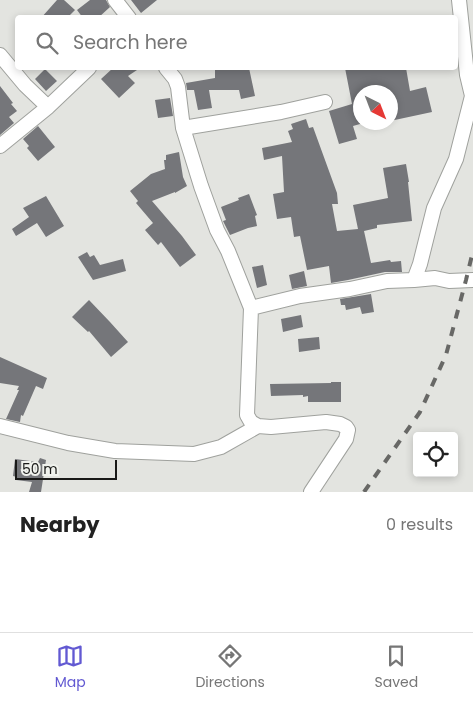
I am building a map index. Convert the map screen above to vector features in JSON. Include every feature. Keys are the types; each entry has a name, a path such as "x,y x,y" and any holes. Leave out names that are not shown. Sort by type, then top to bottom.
{"street":[{"path":"115,0 126,15"},
{"path":"414,280 434,208 456,159 472,96 467,76 459,0"},
{"path":"0,55 25,85 48,107"},
{"path":"0,146 48,107 86,70"},
{"path":"168,70 175,78 178,87 183,128 201,186 217,230 228,251 251,308 247,415 250,422 258,426 271,427 326,422 340,424 348,430 346,439 312,492"},
{"path":"183,128 281,112 325,102"},
{"path":"251,308 300,296 350,290 387,280 435,278 449,281 473,280"},
{"path":"0,426 68,443 115,451 194,454 221,447 258,426"}],"building":[{"path":"57,0 64,0 75,10 70,15 44,15"},
{"path":"90,0 106,0 110,7 101,15 81,15 77,10"},
{"path":"131,0 157,0 141,13"},
{"path":"46,70 57,81 46,91 35,79"},
{"path":"111,70 137,70 128,76 135,83 119,98 101,79"},
{"path":"215,70 249,70 255,96 241,99 239,90 209,90 212,108 198,110 194,90 187,90 186,83 215,78"},
{"path":"345,70 406,70 410,91 426,87 432,112 398,119 398,85 353,85 353,130 357,139 339,144 329,111 352,104"},
{"path":"0,86 17,111 9,117 14,123 0,135"},
{"path":"170,98 173,116 158,118 155,100"},
{"path":"306,119 309,128 313,127 337,193 338,204 332,204 337,231 358,229 353,205 388,198 383,168 406,164 412,221 377,225 377,228 364,231 371,263 390,260 391,262 401,261 402,272 385,272 331,283 329,266 307,270 300,236 294,237 291,217 277,219 273,194 284,192 282,156 264,160 262,148 292,142 288,131 293,129 291,124"},
{"path":"38,126 55,147 38,161 27,148 29,146 23,139"},
{"path":"179,152 183,177 187,186 175,193 152,201 196,255 180,267 161,242 158,245 145,230 153,223 136,203 138,201 130,191 151,174 165,169 164,160 166,160 166,155"},
{"path":"249,194 257,215 255,216 257,226 230,235 223,221 226,220 221,207"},
{"path":"46,196 64,226 46,237 37,223 16,236 12,229 29,217 23,208"},
{"path":"87,252 90,257 94,255 100,265 123,259 126,271 93,280 78,257"},
{"path":"263,265 267,285 257,288 252,267"},
{"path":"304,271 307,286 292,289 289,275"},
{"path":"371,294 374,312 362,314 360,307 346,310 345,305 341,305 340,299"},
{"path":"89,300 128,342 111,357 89,331 72,317"},
{"path":"301,315 303,327 283,332 281,319"},
{"path":"319,337 320,349 299,352 298,339"},
{"path":"0,357 47,378 43,389 36,386 23,416 21,415 20,422 6,419 19,386 0,383"},
{"path":"341,382 341,402 308,402 308,396 303,397 303,395 271,396 270,384"},
{"path":"40,458 46,460 41,492 29,492 32,482 16,480 17,477 13,476 15,459 38,462"}],"railway":[{"path":"364,492 420,412 446,355 473,251"}]}
